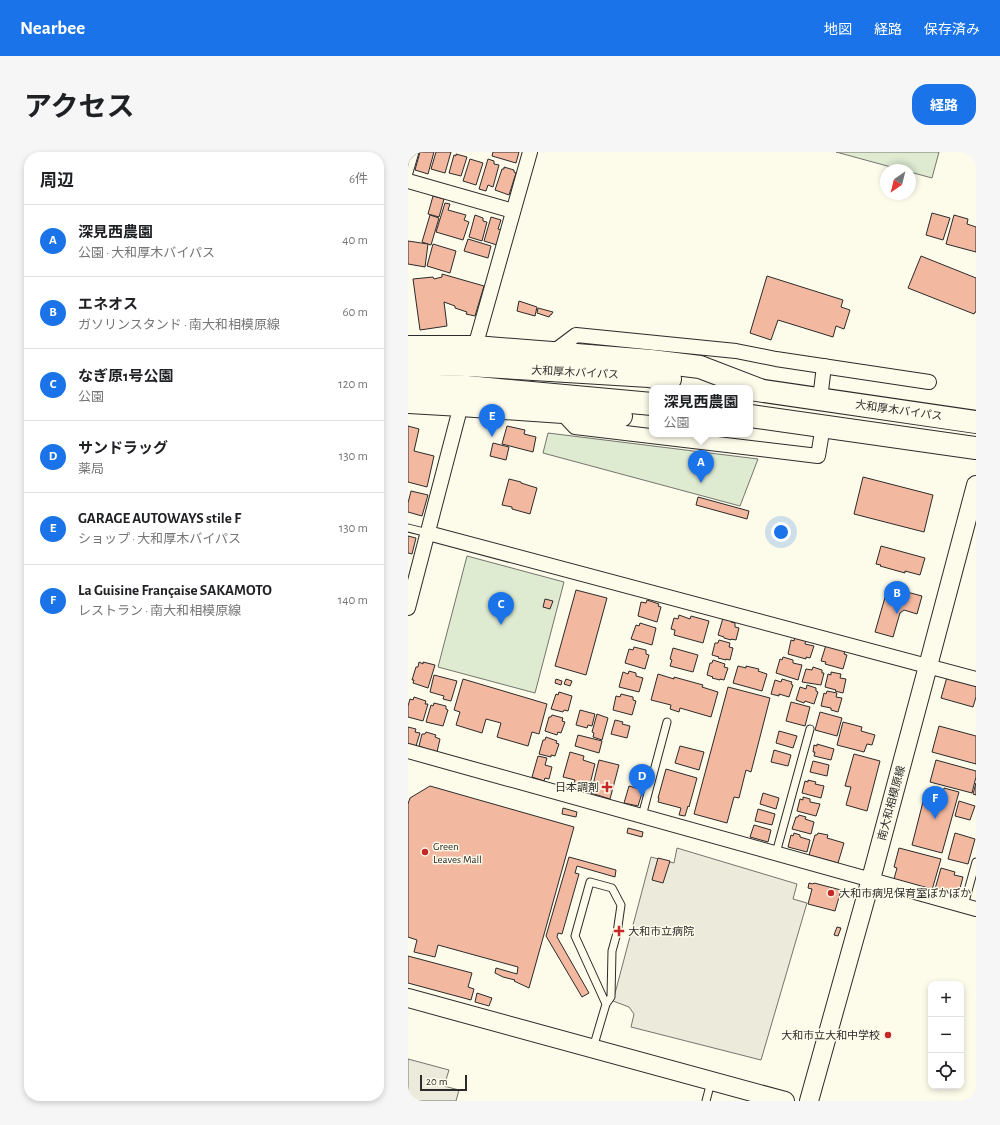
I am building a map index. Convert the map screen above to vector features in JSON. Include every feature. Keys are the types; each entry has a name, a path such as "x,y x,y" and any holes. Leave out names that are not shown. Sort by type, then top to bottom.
{"highway":[{"path":"408,347 475,347 651,361 700,367 742,385"},
{"name":"大和厚木バイパス","path":"408,364 467,365 650,376 720,385"},
{"name":"大和厚木バイパス","path":"408,385 467,387 649,404"},
{"name":"大和厚木バイパス","path":"753,389 976,422"},
{"path":"408,402 461,404 649,418"},
{"path":"753,417 976,448"}],"street":[{"path":"475,347 530,152"},
{"path":"408,181 513,211"},
{"path":"552,353 576,335 736,351 776,359 929,382"},
{"path":"820,399 824,366"},
{"path":"408,608 461,404"},
{"path":"560,411 575,427 649,436"},
{"path":"659,437 818,456 823,426"},
{"name":"南大和相模原線","path":"808,1101 870,879 976,485"},
{"path":"428,533 976,679"},
{"path":"408,751 970,907"},
{"path":"408,998 785,1101"}],"lane":[{"path":"408,176 415,152"},
{"path":"408,528 428,533"},
{"path":"642,816 667,722"},
{"path":"776,853 810,729"},
{"path":"970,907 976,862"},
{"path":"593,1048 606,1004 611,997 612,951 620,905 612,888 590,882 575,936 606,1004"},
{"path":"706,1101 711,1081"}],"green space":[{"path":"836,152 939,152 932,178 916,174 916,164 880,164"},
{"path":"548,433 758,459 740,506 543,453"},
{"path":"467,556 564,582 535,693 438,667"}],"shaded area":[{"path":"677,848 797,884 793,899 807,903 761,1060 631,1027 634,1014 629,1007 613,1001 651,857 674,863"},
{"path":"408,1059 449,1070 444,1086 459,1090 456,1101 408,1101"}],"building":[{"path":"420,152 434,152 428,174 415,170"},
{"path":"436,152 451,152 445,173 431,169"},
{"path":"493,152 519,152 516,163 492,156"},
{"path":"456,154 467,157 461,176 449,173 454,155 456,156"},
{"path":"470,159 483,163 476,185 463,181"},
{"path":"488,159 494,161 494,164 499,165 493,187 488,185 486,191 479,189"},
{"path":"504,167 514,170 516,173 509,195 495,190"},
{"path":"433,196 444,199 439,217 428,214"},
{"path":"445,203 450,204 448,210 466,215 464,220 469,222 463,240 436,232"},
{"path":"932,213 950,218 943,240 926,235"},
{"path":"430,215 439,218 431,245 422,242"},
{"path":"475,215 483,218 483,221 487,222 482,241 469,237"},
{"path":"954,215 968,219 967,224 976,227 976,252 946,244"},
{"path":"491,217 501,220 498,229 502,230 497,245 484,241"},
{"path":"468,239 491,246 488,258 464,251"},
{"path":"408,241 428,244 425,267 408,264"},
{"path":"433,244 456,251 450,273 427,266"},
{"path":"921,256 976,278 976,312 974,314 908,288"},
{"path":"442,274 484,286 475,316 466,314 467,312 444,302 447,326 420,330 413,279 433,277 434,279 442,277"},
{"path":"767,276 843,300 841,307 850,310 844,329 836,326 833,337 778,320 771,340 750,333"},
{"path":"519,301 537,307 535,316 517,311"},
{"path":"538,308 553,312 549,317 537,313"},
{"path":"408,426 419,429 414,451 434,456 427,487 408,482"},
{"path":"507,426 525,430 524,434 536,437 533,452 502,444"},
{"path":"493,443 509,447 506,460 490,456"},
{"path":"863,477 933,495 924,532 854,514"},
{"path":"509,479 537,488 530,514 502,505"},
{"path":"411,491 428,495 422,516 408,512 408,503"},
{"path":"698,497 749,511 747,519 696,505"},
{"path":"408,536 416,538 412,554 408,553"},
{"path":"881,546 925,558 920,575 905,571 905,573 876,564"},
{"path":"888,587 922,596 917,614 904,610 900,613 893,637 875,632"},
{"path":"576,590 607,598 586,675 555,666"},
{"path":"545,599 553,601 550,609 543,607"},
{"path":"647,600 659,604 658,606 661,607 657,622 638,616 641,602 646,603"},
{"path":"679,615 690,619 691,616 709,621 703,643 674,635 675,630 671,629 674,618 678,619"},
{"path":"723,618 732,620 731,622 735,623 735,627 739,628 736,640 731,640 718,635"},
{"path":"640,623 656,628 652,645 631,639 636,625 639,626"},
{"path":"795,637 806,639 805,644 814,646 810,658 806,657 806,659 788,654 791,640 794,641"},
{"path":"719,640 730,643 729,647 733,648 730,660 718,658 719,657 712,655 715,643 718,643"},
{"path":"826,645 845,651 844,654 847,655 843,669 825,664 826,662 821,661"},
{"path":"634,647 646,650 646,654 649,655 645,669 625,663 629,649 633,650"},
{"path":"673,648 698,655 693,672 670,666"},
{"path":"783,657 793,660 793,663 802,665 798,680 776,673 780,659 782,660"},
{"path":"713,660 725,664 724,667 728,668 724,680 712,678 713,677 707,675 710,663 712,663"},
{"path":"419,662 423,664 423,662 435,665 428,688 413,683 414,680 412,680"},
{"path":"738,666 759,669 758,671 767,674 762,691 733,683"},
{"path":"813,667 822,670 822,673 824,673 821,685 802,682 806,669 812,670"},
{"path":"629,671 636,673 636,676 643,678 639,692 619,687 623,672 628,674"},
{"path":"831,672 841,674 840,678 846,679 843,693 825,687 828,674 831,675"},
{"path":"658,674 703,685 702,687 718,692 711,717 680,708 679,712 670,709 671,705 651,700"},
{"path":"434,675 457,681 451,701 443,699 444,696 430,692"},
{"path":"947,677 976,685 976,697 973,707 941,698"},
{"path":"463,679 547,704 539,734 532,732 528,746 497,737 501,723 486,719 482,733 456,725 460,712 454,710"},
{"path":"556,679 562,681 561,685 555,683"},
{"path":"566,679 572,681 570,686 564,684"},
{"path":"782,679 792,682 791,684 793,685 789,697 779,694 779,696 771,694 775,680 781,682"},
{"path":"807,685 816,688 816,691 818,692 814,704 796,700 800,687 806,689"},
{"path":"728,687 770,698 751,772 746,770 739,798 734,797 727,823 694,814"},
{"path":"827,691 837,693 836,697 842,698 838,712 831,710 831,708 821,706 824,693 826,694"},
{"path":"559,692 572,696 568,711 564,710 563,712 551,709 556,694 558,695"},
{"path":"621,694 633,697 633,700 636,701 632,715 613,710 616,696 620,697"},
{"path":"414,697 426,701 425,704 428,704 423,721 408,717 408,706 410,699 413,700"},
{"path":"791,702 810,707 805,726 786,721"},
{"path":"434,703 446,706 446,709 448,710 443,726 426,722 431,705 433,706"},
{"path":"580,710 595,714 592,726 588,725 587,728 576,725"},
{"path":"820,712 842,718 837,736 815,730"},
{"path":"597,714 608,718 602,740 593,737 594,733 592,732"},
{"path":"552,715 563,718 562,721 565,722 561,733 558,732 557,735 545,731 549,717"},
{"path":"615,720 630,726 627,738 611,734"},
{"path":"843,722 862,727 861,731 875,735 872,745 867,744 864,752 837,745"},
{"path":"939,726 976,736 976,764 932,752"},
{"path":"408,727 416,729 415,732 420,733 416,746 408,745"},
{"path":"779,731 797,736 793,748 776,743"},
{"path":"426,732 436,735 435,737 440,739 437,752 419,746 422,734 425,734"},
{"path":"578,735 602,741 599,753 575,746"},
{"path":"546,737 557,741 556,743 559,744 555,756 551,755 551,757 539,754 543,740 545,740"},
{"path":"817,744 834,749 831,760 814,756 814,745 817,746"},
{"path":"680,746 704,752 699,770 675,763"},
{"path":"774,750 791,755 788,766 771,762"},
{"path":"570,752 584,756 583,760 595,764 589,788 574,784 575,780 563,777"},
{"path":"854,754 880,761 867,811 846,805 851,787 845,786"},
{"path":"538,756 547,758 545,765 552,767 549,779 545,778 544,781 532,777"},
{"path":"599,760 619,765 610,799 591,793"},
{"path":"936,760 976,771 972,793 930,782"},
{"path":"813,761 829,765 827,776 810,772"},
{"path":"666,769 697,778 685,816 679,815 681,808 658,802"},
{"path":"808,780 816,782 815,784 824,786 821,798 802,793 805,781 808,782"},
{"path":"976,783 976,795 973,794"},
{"path":"430,786 574,827 529,988 514,981 515,980 495,973 496,968 517,974 518,967 438,945 435,957 414,952 417,940 408,937 408,804 410,798"},
{"path":"629,786 643,790 638,806 624,803"},
{"path":"944,788 959,792 942,853 912,845 926,790 943,795"},
{"path":"763,793 779,798 776,809 760,804"},
{"path":"803,797 810,799 810,802 820,804 816,816 797,811 800,799 803,800"},
{"path":"959,801 975,806 970,820 955,816"},
{"path":"563,808 577,812 576,817 562,814"},
{"path":"758,809 775,814 772,825 755,821"},
{"path":"799,815 814,822 811,834 792,829 796,817"},
{"path":"754,825 771,830 768,842 750,837"},
{"path":"628,828 643,832 642,837 627,833"},
{"path":"794,833 800,835 800,837 810,840 807,852 788,847 791,835 793,836"},
{"path":"818,833 828,835 827,838 844,843 838,863 809,855 815,835"},
{"path":"955,833 975,839 968,864 948,859"},
{"path":"899,848 941,859 932,890 894,879 897,868 894,867"},
{"path":"569,857 616,870 615,877 577,866 575,873 579,874 562,934 558,933 557,937 589,993 582,997 546,936"},
{"path":"658,858 670,861 663,883 652,880"},
{"path":"941,868 955,872 954,875 963,877 958,896 935,889"},
{"path":"809,883 841,890 835,911 808,904 812,889 808,888"},
{"path":"837,927 841,928 838,936 834,935"},
{"path":"408,956 472,973 468,987 474,989 471,1000 408,983"},
{"path":"477,993 492,998 489,1006 475,1002"}],"place":[{"name":"GARAGE AUTOWAYS stile F","path":"492,437"},
{"name":"深見西農園","path":"701,483"},
{"name":"エネオス","path":"897,614"},
{"name":"なぎ原1号公園","path":"501,625"},
{"name":"日本調剤","path":"607,787"},
{"name":"サンドラッグ","path":"642,797"},
{"name":"La Guisine Française SAKAMOTO","path":"935,819"},
{"name":"Green Leaves Mall","path":"425,852"},
{"name":"大和市病児保育室ぽかぽか","path":"831,893"},
{"name":"大和市立病院","path":"619,931"},
{"name":"大和市立大和中学校","path":"888,1035"}]}
